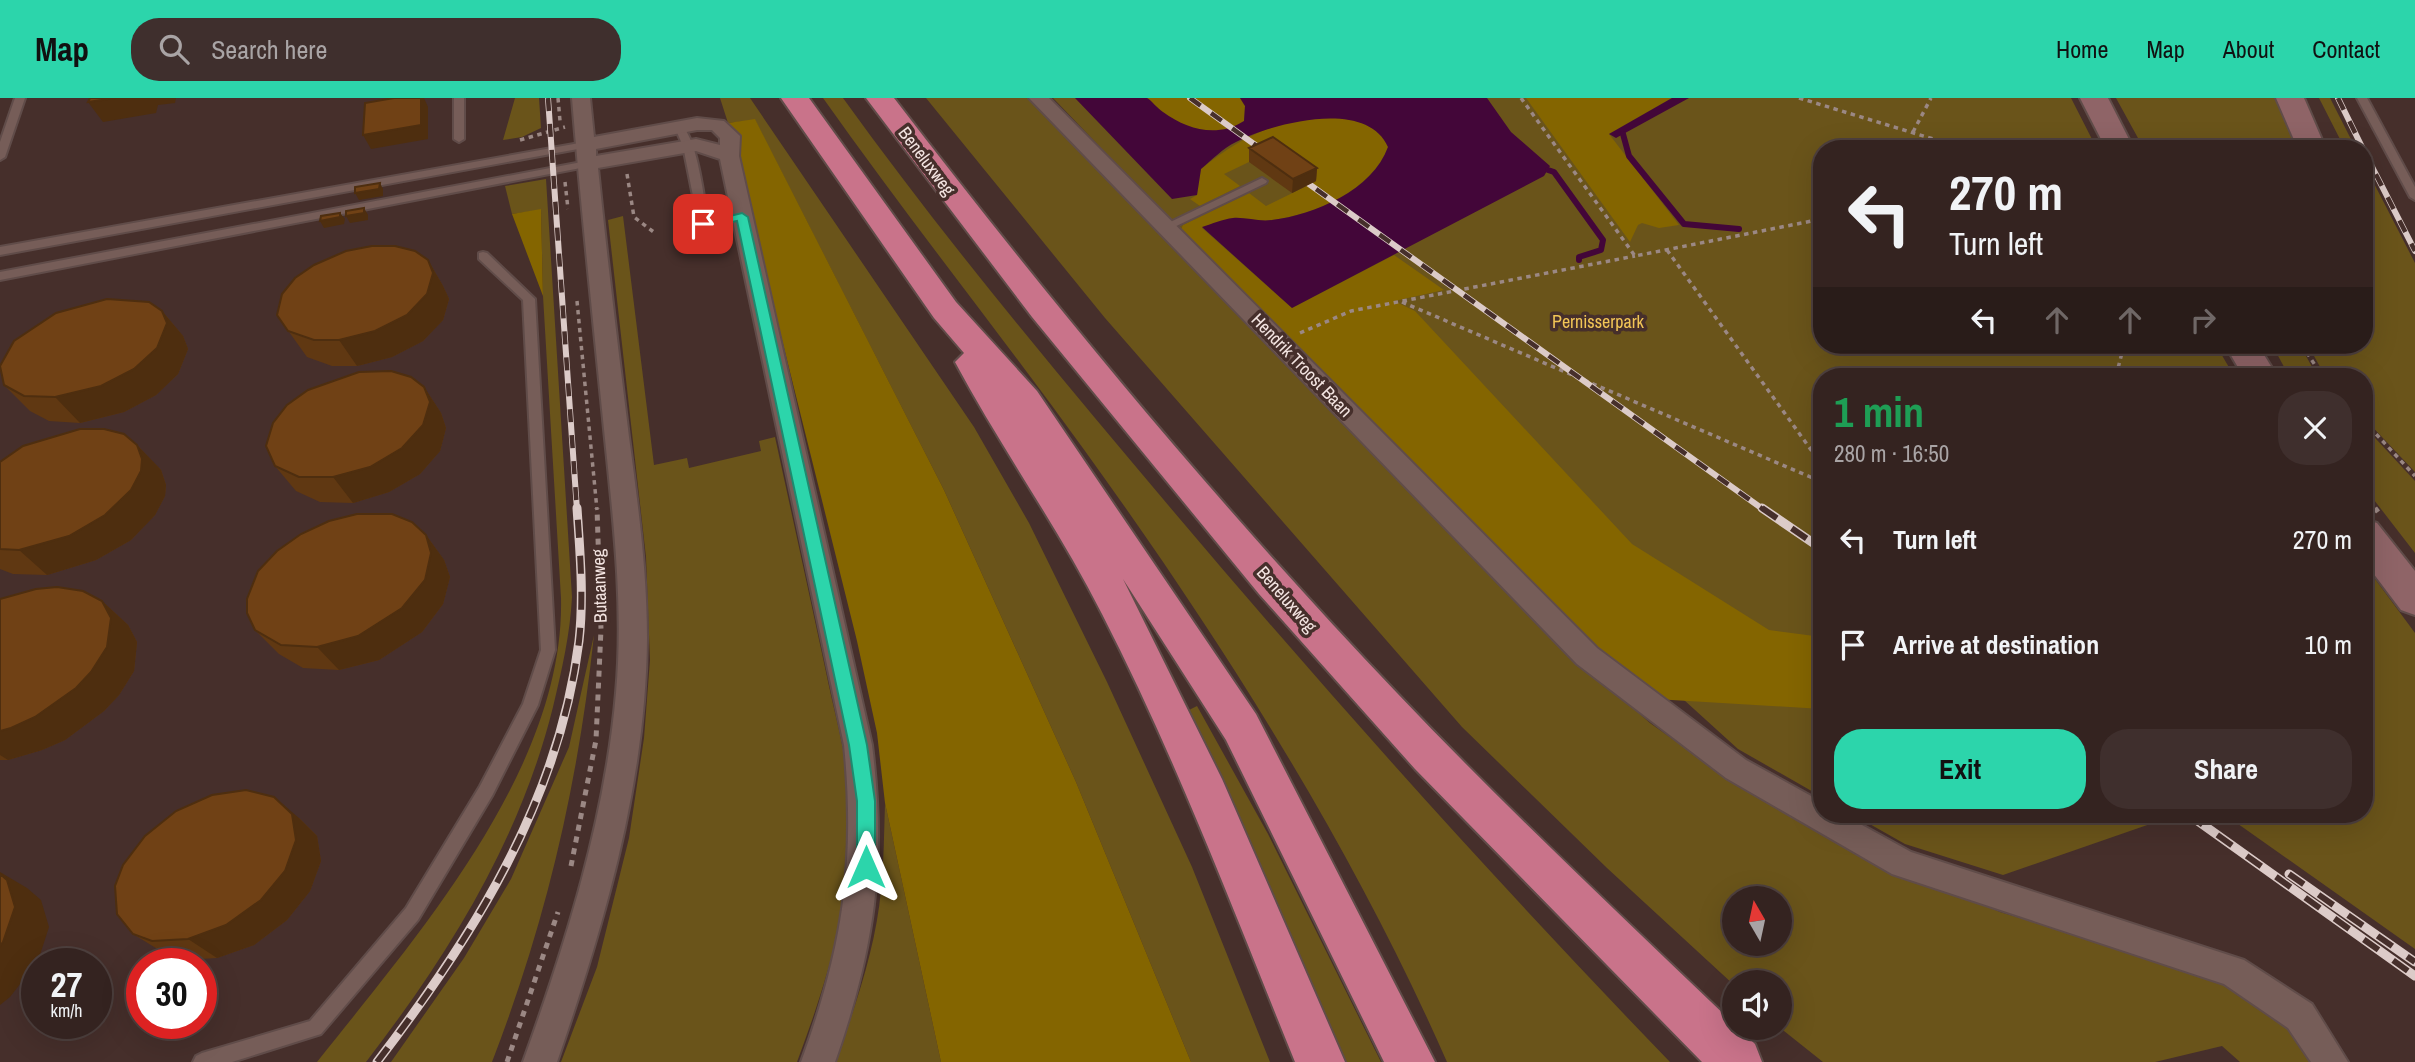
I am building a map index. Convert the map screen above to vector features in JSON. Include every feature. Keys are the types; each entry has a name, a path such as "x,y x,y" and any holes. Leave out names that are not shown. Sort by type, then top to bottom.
{"highway":[{"path":"795,98 945,310 1026,400 1241,727 1410,1062"},
{"name":"Beneluxweg","path":"880,98 984,237 1123,409 1333,651 1470,795 1737,1062"},
{"path":"945,310 996,407 1081,538 1121,613 1192,760 1320,1062"}],"street":[{"name":"Butaanweg","path":"540,1062 578,956 608,841 623,757 633,640 627,521 574,157 581,98"},
{"name":"Hendrik Troost Baan","path":"1038,98 1438,504"},
{"path":"2094,98 2115,140"},
{"path":"2290,98 2308,140"},
{"path":"574,157 684,137 729,156 852,719 866,801 866,867 859,923 843,992 818,1062"},
{"path":"1438,504 1587,656 1736,769 1813,813"},
{"path":"2373,545 2415,599"},
{"path":"2373,565 2415,617"},
{"path":"1831,823 1903,864 2233,971 2300,1016 2331,1062"}],"lane":[{"path":"0,157 20,98"},
{"path":"459,98 459,139"},
{"path":"2362,98 2415,197"},
{"path":"684,137 703,224 742,217"},
{"path":"0,251 574,157"},
{"path":"0,276 574,157"},
{"path":"1166,227 1262,181"},
{"path":"202,1062 315,1028 412,914 486,791 530,705 548,650 529,299 483,256"}],"path":[{"path":"558,98 574,157 569,218"},
{"path":"1521,98 1635,256"},
{"path":"1799,98 1938,140"},
{"path":"1913,132 1931,98"},
{"path":"1280,342 1351,311 1813,221"},
{"path":"1667,250 1813,453"},
{"name":"Butaanweg","path":"569,875 596,740 601,629 597,523 576,287"},
{"path":"1402,302 1813,478"},
{"path":"2373,431 2415,476"},
{"path":"506,1062 562,901"}],"green space":[{"path":"515,98 539,98 541,128 522,137 503,140"},
{"path":"720,98 750,98 974,427 1029,523 1107,682 1192,867 1270,1062 1191,1062 1076,782 944,490 755,120 728,123"},
{"path":"823,98 843,98 1004,308 1234,583 1480,860 1670,1062 1447,1062 1370,902 1282,747 1235,671 1085,451"},
{"path":"926,98 1027,98 1563,646 1650,723 1737,785 1856,852 2000,912 2210,975 2281,1021 2312,1062 2240,1062 2222,1046 2155,1062 1823,1062 1792,1037 1792,970 1722,970 1722,974 1607,868 1462,727 1105,318"},
{"name":"Pernisserpark","path":"1053,98 2071,98 2092,140 1813,140 1813,354 2221,354 2229,368 1813,368 1813,792 1738,749 1271,325"},
{"path":"2116,98 2278,98 2297,140 2139,140"},
{"path":"2319,98 2330,98 2351,140 2340,140"},
{"path":"546,179 572,597 553,707 522,803 501,849 478,894 426,980 366,1062 317,1062 439,905 478,846 512,786 539,724 556,662 561,598 543,296 541,210 512,214 505,186"},
{"path":"2373,181 2415,263 2415,472 2373,428 2373,368 2321,368 2313,354 2373,354"},
{"path":"623,216 654,465 687,458 689,468 761,451 759,441 775,437 843,747 851,827 845,896 830,963 797,1062 561,1062 597,967 629,838 644,738 650,660 646,557 608,220"},
{"path":"2277,354 2305,354 2313,368 2285,368"},
{"path":"2373,436 2415,481 2415,553 2373,499"},
{"path":"2373,576 2415,633 2415,949 2237,823 2373,823"},
{"path":"594,635 579,745 557,852 528,957 492,1062 391,1062 464,958 511,879 569,747"},
{"path":"1197,706 1268,834 1381,1062 1343,1062 1251,842 1189,710"},
{"path":"885,803 941,1062 835,1062 857,999 875,933 882,879"},
{"path":"1868,823 2153,823 2003,875 1905,844"}],"shaded area":[{"path":"1075,98 1147,98 1161,111 1182,123 1203,130 1213,130 1244,121 1245,106 1240,98 1487,98 1511,132 1550,166 1544,176 1292,308 1202,227 1233,218 1267,220 1288,217 1306,213 1340,198 1356,188 1380,162 1388,147 1377,132 1361,123 1340,119 1295,122 1272,128 1231,145 1201,169 1197,195 1172,199"},
{"path":"1147,98 1240,98 1245,106 1244,121 1229,130 1208,132 1173,120"},
{"path":"1526,98 1672,98 1609,134 1679,225 1659,228 1642,223 1638,225 1630,242"},
{"path":"1672,98 1689,98 1616,138 1609,134"},
{"path":"1315,118 1351,120 1379,133 1388,147 1369,176 1340,198 1306,213 1262,221 1222,221 1202,228 1292,308 1394,255 1444,290 1394,301 1415,311 1632,544 1769,630 1813,636 1813,708 1655,699 1605,657 1180,232 1183,225 1249,193 1266,206 1315,182 1272,151 1224,174 1240,186 1200,206 1190,199 1197,195 1201,169 1232,147 1279,125"},
{"path":"755,119 944,490 1076,782 1191,1062 941,1062 885,803 877,733 857,641 728,123"},
{"path":"541,209 543,296 512,214"}],"building":[{"path":"90,98 115,98 88,102"},
{"path":"394,98 421,98 421,125 363,135 365,103"},
{"path":"1273,137 1317,168 1293,179 1249,148"},
{"path":"380,183 379,189 355,193 355,187"},
{"path":"364,208 364,213 346,216 346,211"},
{"path":"340,213 340,217 320,221 321,216"},
{"path":"372,246 395,246 415,251 428,260 433,273 427,294 407,315 375,331 339,340 314,340 288,331 277,315 282,294 295,278 314,265 346,251"},
{"path":"107,299 149,302 162,311 167,323 157,348 134,369 101,386 55,397 24,396 4,385 0,366 14,341 56,313"},
{"path":"391,371 411,377 424,387 430,402 423,425 402,448 370,467 333,477 299,477 275,466 266,446 273,423 287,405 308,390 359,372"},
{"path":"80,429 104,429 124,434 137,445 142,459 141,471 131,490 105,515 69,536 19,550 0,549 0,462 23,446"},
{"path":"357,514 392,514 412,522 426,535 431,553 425,580 402,608 358,636 317,647 281,645 255,630 247,613 247,599 258,571 277,551 301,534 329,521"},
{"path":"57,587 83,591 102,601 111,618 107,647 91,672 76,688 35,717 0,731 0,599 36,589"},
{"path":"246,790 274,797 292,814 296,840 285,871 261,900 226,925 188,939 152,941 133,934 117,914 115,886 123,865 145,836 176,811 212,795"},
{"path":"0,874 7,880 15,907 0,946"}],"waterway":[{"path":"1623,134 1629,156 1684,224 1739,229"},
{"path":"1548,170 1554,172 1603,240 1601,250 1579,257 1579,260"}],"railway":[{"path":"548,98 577,510"},
{"path":"1190,98 1272,157"},
{"path":"2338,98 2359,140"},
{"path":"2373,169 2415,251"},
{"path":"1295,174 1764,510"},
{"path":"377,1062 446,966 478,916 532,812 552,757 569,700 579,641 581,591 577,508"},
{"path":"1762,508 1813,543"},
{"path":"2201,823 2415,976"},
{"path":"2289,874 2415,962"}],"route":[{"path":"703,224 742,217 858,745 866,801 866,867"}]}
